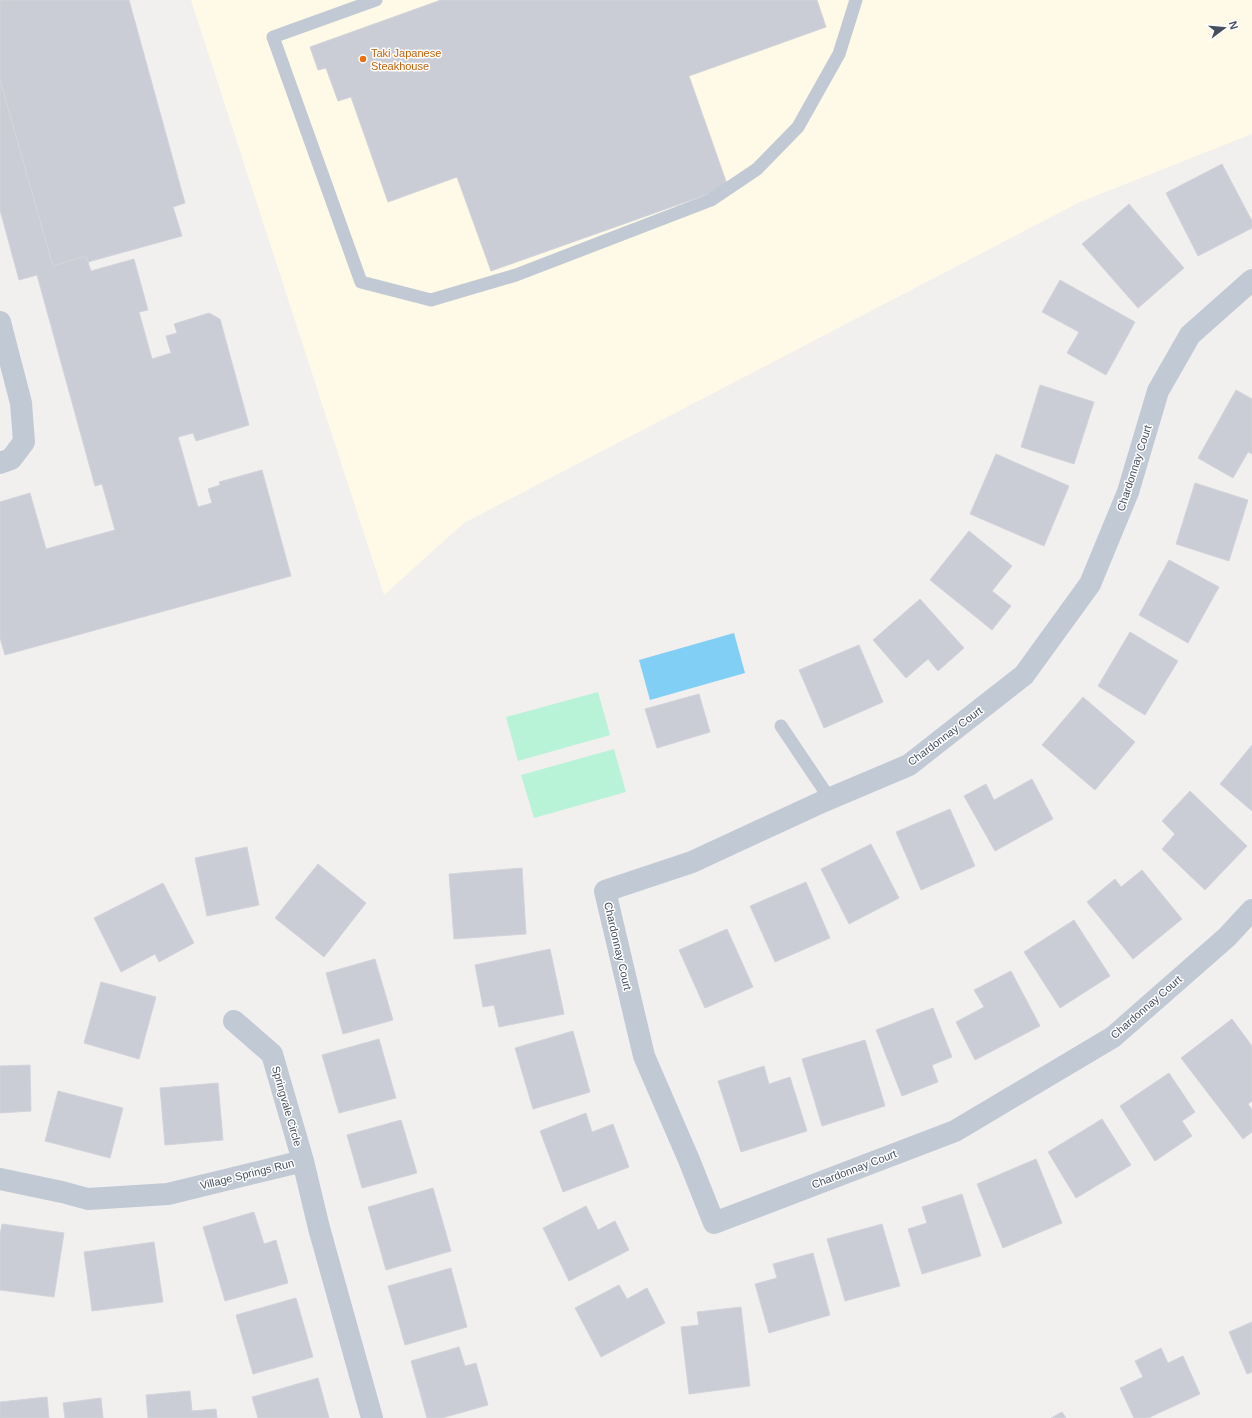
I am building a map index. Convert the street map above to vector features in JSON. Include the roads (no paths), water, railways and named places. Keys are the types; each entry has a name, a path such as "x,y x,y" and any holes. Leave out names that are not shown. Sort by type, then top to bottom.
{"street":[{"name":"Chardonnay Court","path":"1252,280 1190,335 1158,391 1128,492 1090,584 1024,676 909,765 692,862 605,891 644,1056 714,1223 955,1131 962,1127 1113,1037 1227,937 1252,910"},
{"path":"0,322 21,403 24,442 11,459 0,463"},
{"name":"Springvale Circle","path":"234,1021 272,1054 303,1161"},
{"name":"Village Springs Run","path":"0,1179 88,1199 168,1194 303,1161 318,1228 372,1418"}],"lane":[{"path":"376,0 273,37 361,282 431,300 516,275 711,200 757,169 798,127 839,54 856,0"},
{"path":"781,726 830,799"}],"water":[{"path":"734,633 745,673 650,700 639,660"}],"place":[{"name":"Taki Japanese Steakhouse","path":"363,59"}]}
